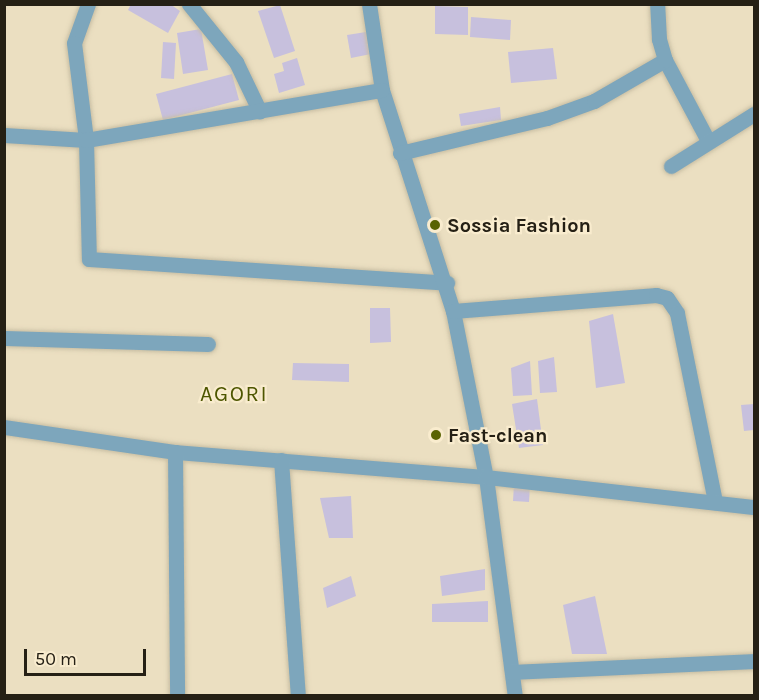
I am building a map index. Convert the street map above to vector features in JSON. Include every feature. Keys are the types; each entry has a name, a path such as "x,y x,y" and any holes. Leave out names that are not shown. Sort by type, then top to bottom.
{"street":[{"path":"88,4 74,44 86,140 89,259 447,283"},
{"path":"189,4 208,23 236,62 260,112"},
{"path":"369,4 382,90 400,153 447,283 453,311 486,477 515,696"},
{"path":"657,4 659,39 665,60 708,141"},
{"path":"400,153 568,112 665,60"},
{"path":"4,135 86,140 382,90"},
{"path":"671,166 754,114"},
{"path":"453,311 656,295 667,298 677,313 715,501"},
{"path":"4,338 208,344"},
{"path":"4,427 175,452 486,477 754,507"},
{"path":"175,452 177,696"},
{"path":"281,460 298,696"},
{"path":"512,672 754,661"}],"building":[{"path":"131,4 170,4 180,11 168,33 128,10"},
{"path":"280,5 295,51 274,58 258,11"},
{"path":"435,6 468,7 468,35 435,34"},
{"path":"471,17 511,20 510,40 470,37"},
{"path":"201,29 208,70 183,74 177,33"},
{"path":"366,32 371,54 351,58 347,35"},
{"path":"163,42 176,43 174,79 161,78"},
{"path":"553,48 557,79 511,83 508,52"},
{"path":"297,58 305,85 279,93 274,74 284,71 282,63"},
{"path":"232,74 239,100 163,120 156,94"},
{"path":"500,107 501,120 461,126 459,114"},
{"path":"370,308 390,308 391,342 370,343"},
{"path":"613,314 625,383 596,388 589,321"},
{"path":"554,357 557,392 540,393 538,361"},
{"path":"530,361 532,395 513,396 511,368"},
{"path":"293,363 349,364 349,382 292,380"},
{"path":"537,399 543,445 519,448 512,404"},
{"path":"754,404 754,430 744,431 741,405"},
{"path":"514,484 530,485 529,502 513,501"},
{"path":"351,496 353,538 329,538 320,498"},
{"path":"485,569 485,590 442,596 440,576"},
{"path":"351,576 356,596 327,608 323,588"},
{"path":"595,596 607,654 572,654 563,605"},
{"path":"488,601 488,622 432,622 432,604"}],"place":[{"name":"Sossia Fashion","path":"435,225"},
{"name":"Fast-clean","path":"436,435"}],"district":[{"name":"AGORI","path":"234,395"}]}
